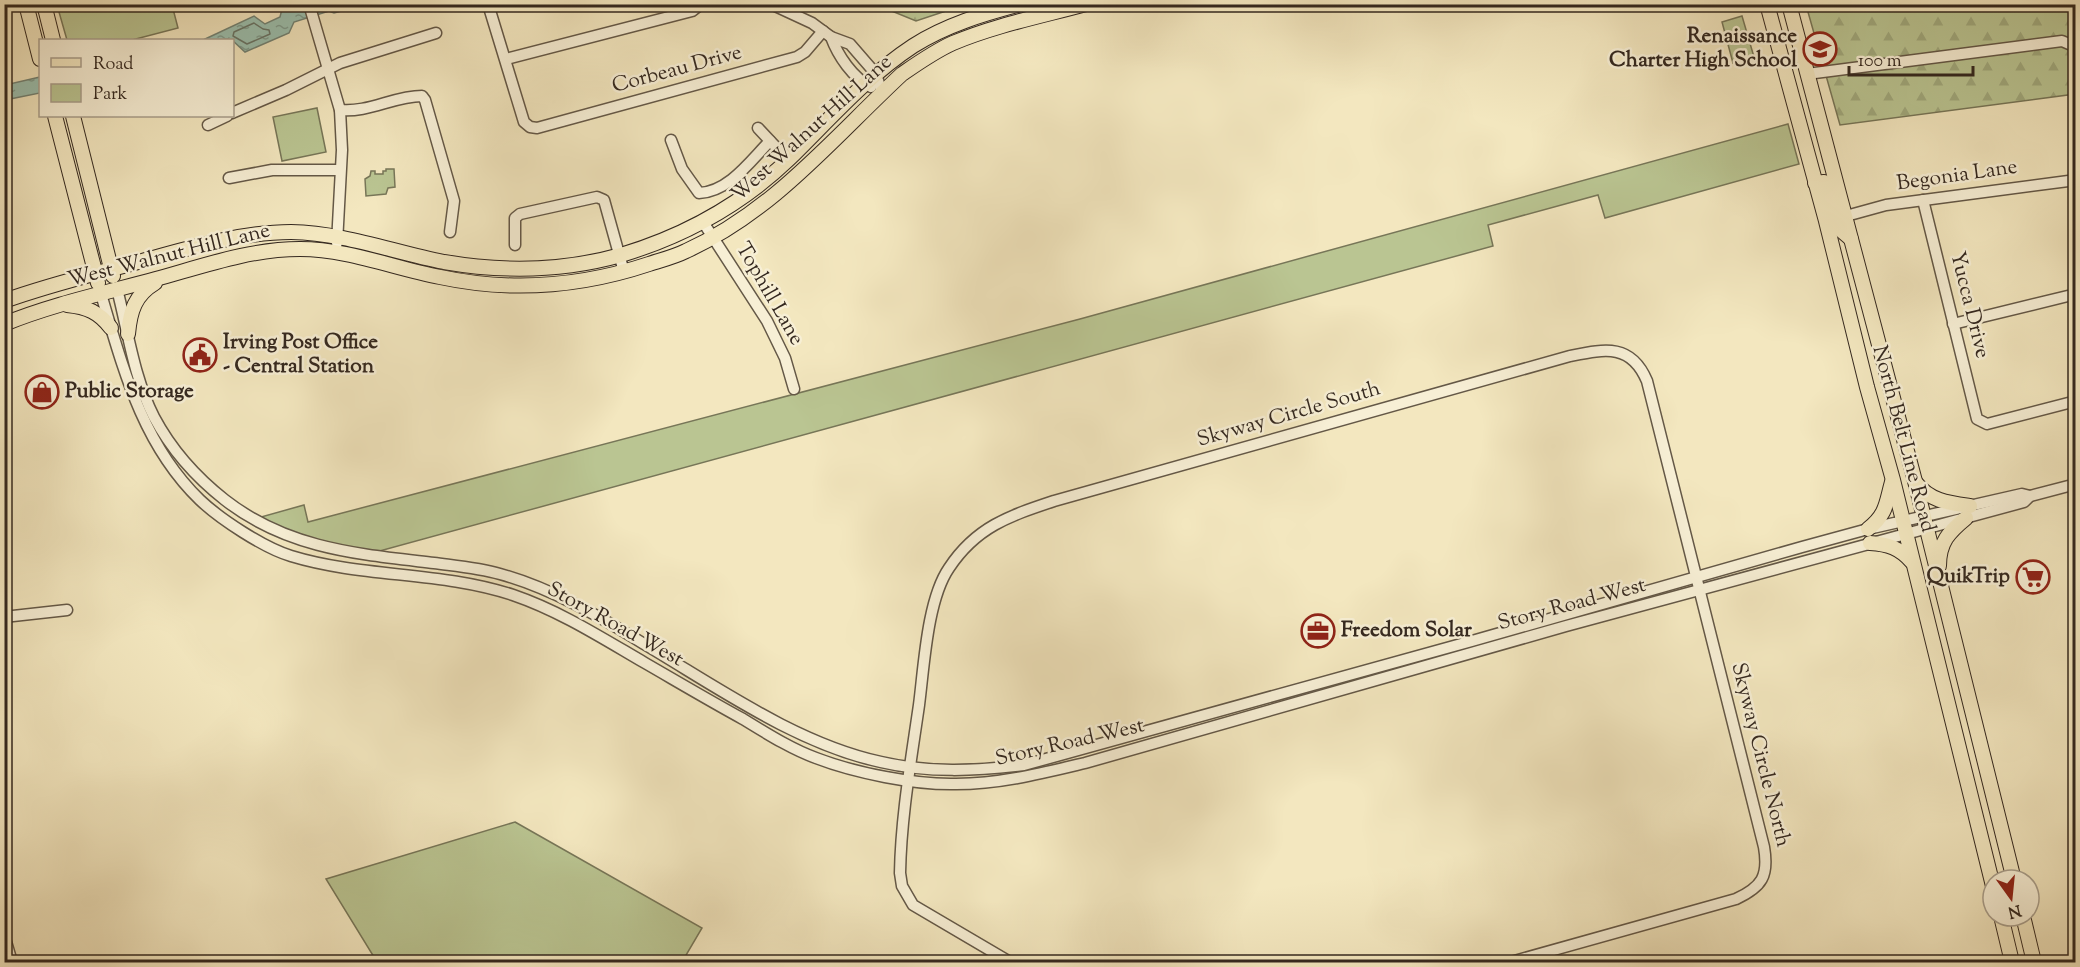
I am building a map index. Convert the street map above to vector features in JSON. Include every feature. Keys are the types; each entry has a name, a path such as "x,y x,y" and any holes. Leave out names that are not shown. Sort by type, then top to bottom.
{"main road":[{"path":"26,4 39,55"},
{"path":"44,4 53,39"},
{"name":"West Walnut Hill Lane","path":"4,301 183,250 259,235 291,232 339,236 444,262 509,269 559,266 620,255 670,238 703,222 741,197 788,160 864,84 914,46 939,31 980,15 1021,4"},
{"name":"West Walnut Hill Lane","path":"4,324 56,305 253,253 303,249 336,252 444,278 495,285 519,286 586,281 624,272 684,252 713,238 774,196 902,74 925,58 952,44 987,31 1086,4"},
{"name":"North Belt Line Road","path":"1767,4 1893,480 1989,868"},
{"name":"North Belt Line Road","path":"1789,4 1915,482 2011,868"},
{"path":"56,117 101,294"},
{"path":"73,117 117,289"},
{"path":"72,181 87,177"},
{"path":"1815,183 1824,182 1837,227 1851,239"},
{"path":"444,278 455,272 495,276 509,269"},
{"path":"128,334 129,319 135,302 149,286 164,277"},
{"path":"56,305 75,306 97,313 111,328"},
{"path":"1893,480 1884,512 1869,536 1882,544 1895,548 1914,564"},
{"path":"1915,482 1924,493 1934,499 1968,512 1947,536 1941,548 1940,580"},
{"path":"2004,928 2012,962 2033,959 2026,928"}],"street":[{"path":"309,4 330,69 340,110 339,236 336,252"},
{"path":"488,4 506,59 692,11 701,4"},
{"path":"771,4 799,16 827,34 850,44 876,74 882,93"},
{"path":"234,112 340,63 436,33"},
{"path":"827,34 836,53 864,84 882,93"},
{"name":"Corbeau Drive","path":"506,59 524,122 530,127 537,128 796,57 827,34"},
{"path":"1808,74 2062,41 2076,47"},
{"path":"340,110 422,96 454,201 450,232"},
{"path":"208,124 225,117"},
{"path":"758,128 788,160"},
{"path":"671,140 682,169 699,194 712,191 729,182 770,141"},
{"path":"229,178 272,170 340,170"},
{"name":"Begonia Lane","path":"1846,216 1886,206 2076,180"},
{"path":"515,245 515,218 520,214 597,196 604,200 624,272"},
{"name":"Yucca Drive","path":"1923,201 1977,420 1988,424 2076,401"},
{"name":"Tophill Lane","path":"703,222 767,321 785,358 794,389"},
{"name":"Story Road West","path":"117,289 138,375 153,416 178,453 206,484 258,523 295,539 326,548 499,574 545,591 596,615 742,702 812,739 882,763 954,771 1024,765 1696,577 1968,512 2022,494 2030,496 2076,484"},
{"name":"Story Road West","path":"101,294 128,384 141,415 168,461 200,500 225,520 288,555 322,564 494,589 535,602 766,733 816,758 909,781 957,784 1013,780 1104,757 1700,591 1869,536"},
{"path":"1953,324 2076,294"},
{"name":"Skyway Circle South","path":"909,781 929,629 937,597 947,570 970,542 985,529 1008,516 1054,501 1570,356 1600,350 1616,351 1634,359 1642,369 1700,591"},
{"path":"168,461 178,453"},
{"path":"322,564 326,548"},
{"name":"Skyway Circle North","path":"1511,963 1736,898 1746,894 1763,879 1766,870 1764,848 1700,591"},
{"path":"4,617 67,610"},
{"path":"1181,722 1191,732"},
{"path":"1100,744 1104,757"},
{"path":"909,781 900,865 902,886 906,895 913,905 927,915 1010,963"},
{"path":"4,935 12,963"}],"green space":[{"path":"57,5 172,5 178,28 136,39 67,39"},
{"path":"877,5 964,5 916,21"},
{"path":"1806,5 2075,5 2075,94 1840,125"},
{"path":"1742,16 1754,57 1733,63 1722,22"},
{"path":"317,108 326,152 282,161 273,117"},
{"path":"1788,124 1799,164 1605,218 1598,195 1488,225 1493,246 376,552 347,548 301,536 261,517 304,505 308,522 1080,319"},
{"path":"386,169 394,169 395,187 388,188 386,194 366,196 365,179 370,176 371,171 375,171 375,174 383,174"},
{"path":"515,822 702,928 682,962 377,962 326,879"}],"water":[{"path":"283,5 358,5 294,22 289,33 245,52 234,42 234,39 205,39 254,16 265,24 280,17"},
{"path":"39,77 39,93 5,100 5,85"}],"place":[{"name":"Renaissance Charter High School","path":"1820,49"},
{"name":"Irving Post Office - Central Station","path":"200,355"},
{"name":"Public Storage","path":"42,392"},
{"name":"QuikTrip","path":"2033,577"},
{"name":"Freedom Solar","path":"1318,631"}]}
